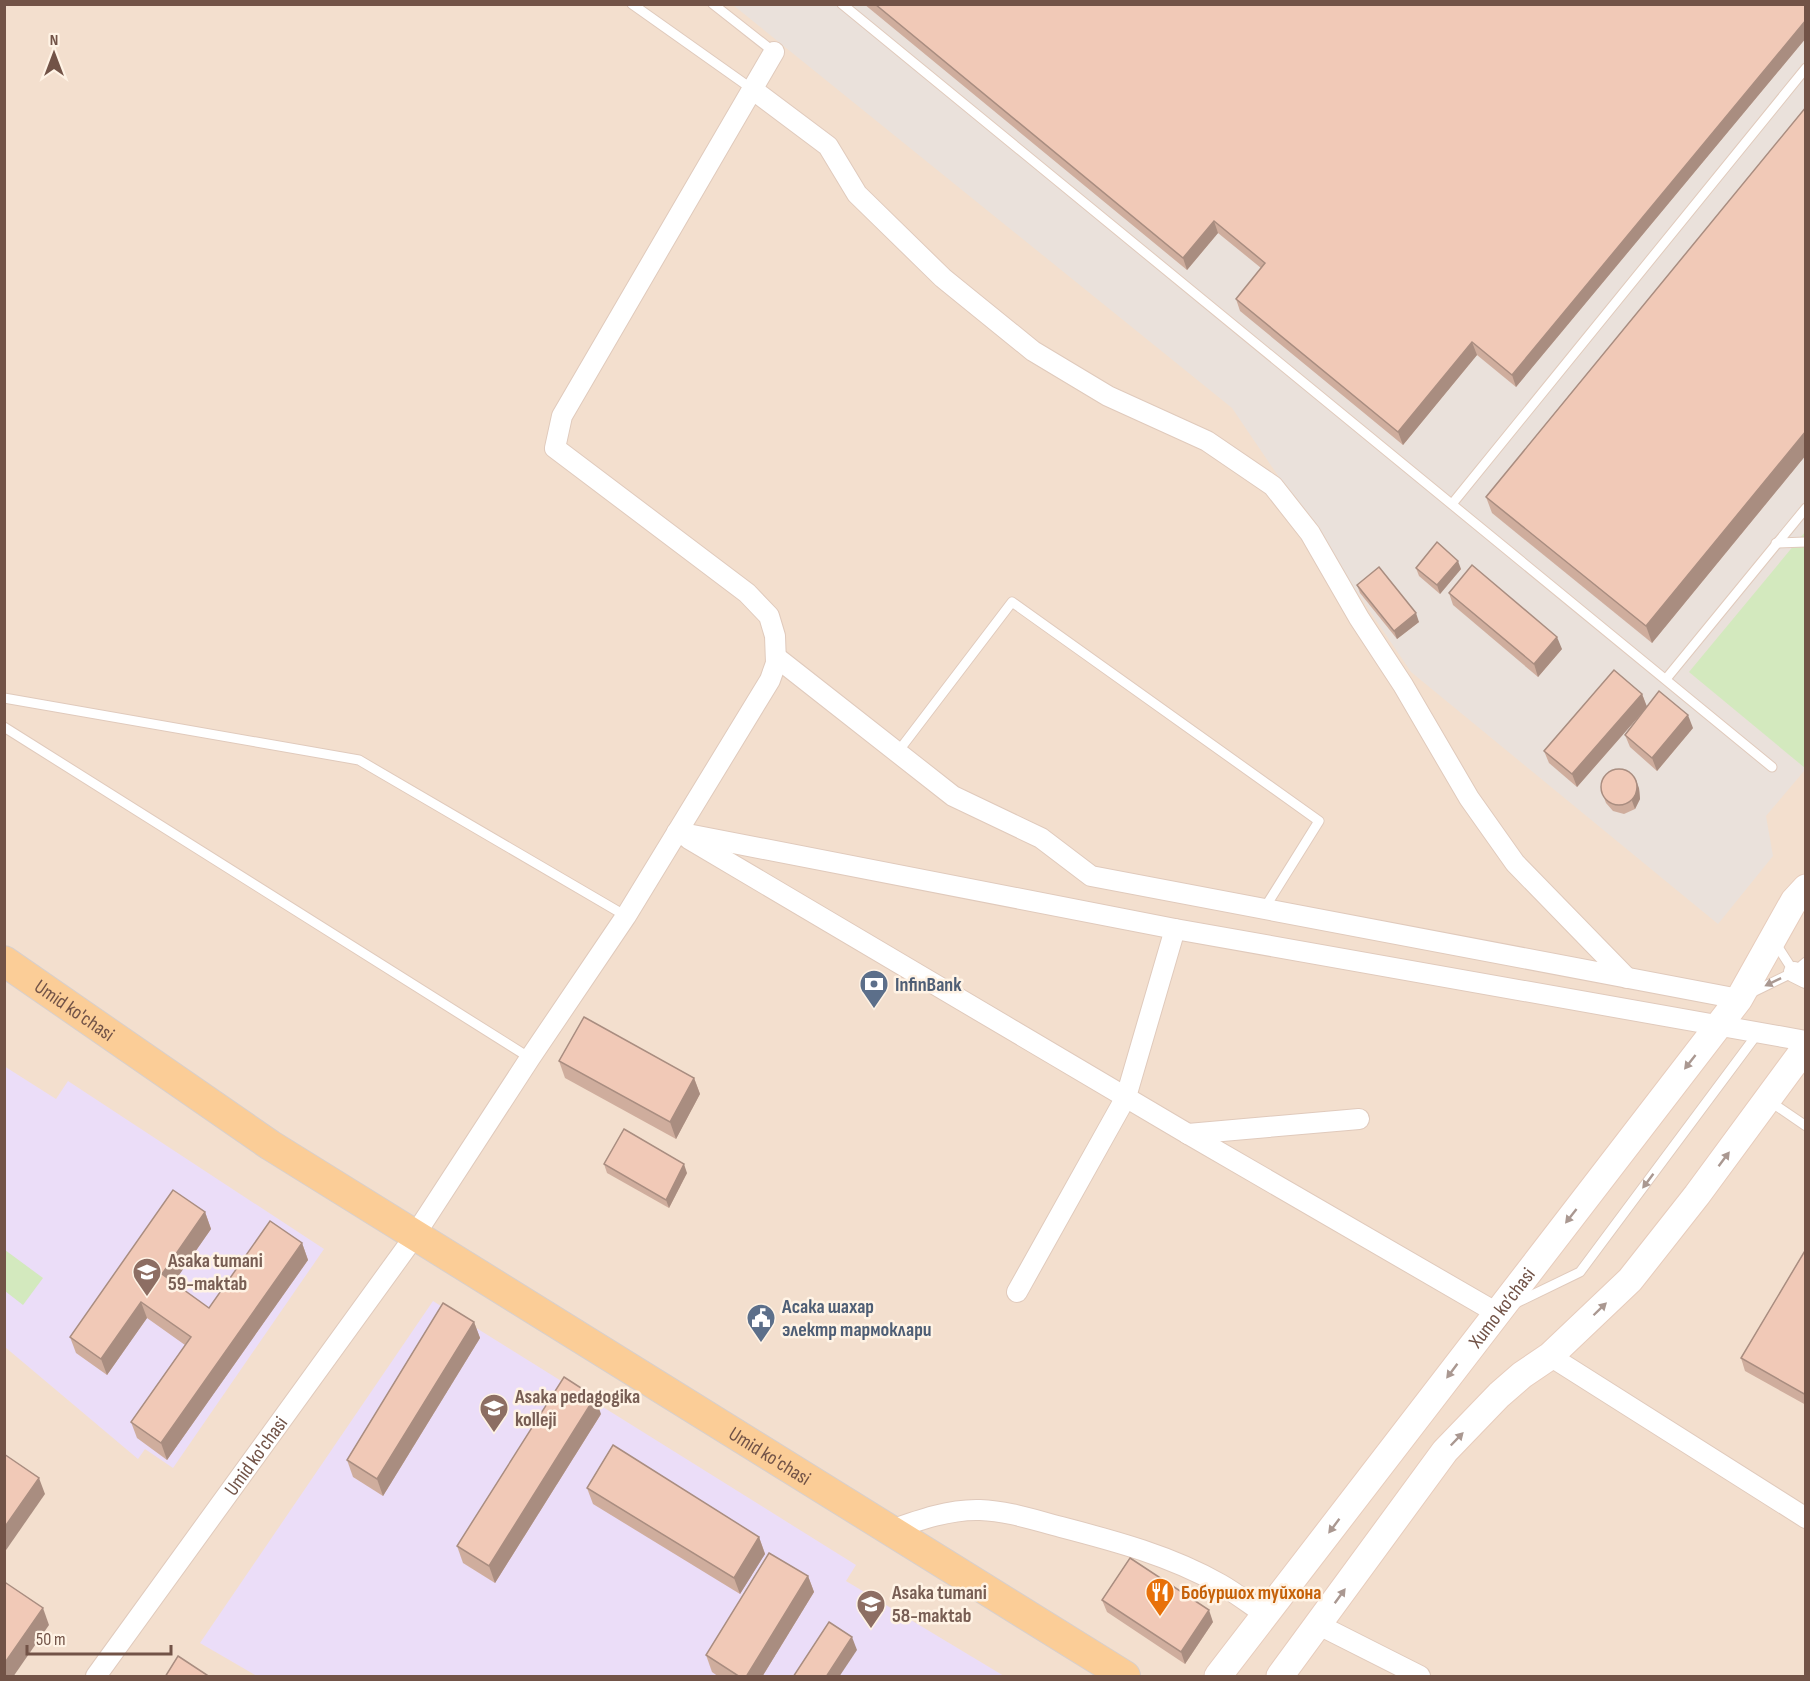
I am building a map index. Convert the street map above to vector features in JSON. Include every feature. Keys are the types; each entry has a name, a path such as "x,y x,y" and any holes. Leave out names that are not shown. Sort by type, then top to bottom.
{"main road":[{"path":"1739,999 1794,901 1806,888"},
{"name":"Umid ko'chasi","path":"4,961 270,1145 1125,1677"},
{"name":"Xumo ko’chasi","path":"1218,1677 1739,999"},
{"path":"1280,1677 1445,1451 1499,1395 1522,1375 1550,1356 1630,1280 1697,1195 1806,1047"}],"street":[{"path":"415,1235 626,915 770,680 776,663 775,636 769,616 747,593 555,448 562,416 774,52"},
{"path":"752,89 828,146 857,194 943,278 1033,351 1108,396 1207,441 1273,486 1310,533 1359,618 1403,685 1470,798 1515,863 1627,978"},
{"path":"776,657 953,796 1041,838 1091,876 1739,999"},
{"path":"677,832 1175,929 1806,1041"},
{"path":"677,832 1188,1134 1497,1313"},
{"path":"1017,1292 1126,1097 1175,929"},
{"path":"1188,1134 1359,1119"},
{"name":"Umid ko'chasi","path":"96,1677 415,1235"},
{"path":"1550,1356 1806,1518"},
{"path":"891,1530 941,1515 978,1510 1024,1517 1089,1534 1177,1563 1221,1584 1266,1615"},
{"path":"1319,1625 1420,1677"}],"lane":[{"path":"632,4 752,89"},
{"path":"713,4 774,52"},
{"path":"842,4 1772,767"},
{"path":"1452,504 1806,68"},
{"path":"1666,679 1806,508"},
{"path":"1776,543 1806,542"},
{"path":"897,753 1012,602 1319,821 1264,909"},
{"path":"4,698 359,760 626,915"},
{"path":"4,727 530,1058"},
{"path":"1773,939 1802,971"},
{"name":"Xumo ko’chasi","path":"1739,999 1802,971"},
{"path":"1497,1313 1580,1272 1758,1033"},
{"path":"1768,1100 1806,1126"}],"shaded area":[{"path":"5,5 1805,5 1805,1676 5,1676"},
{"path":"733,5 1805,5 1805,770 1766,816 1773,856 1718,924 1411,672 1232,408"},
{"name":"Asaka tumani 59-maktab","path":"4,1066 56,1099 68,1081 324,1249 173,1468 145,1449 138,1459 5,1347"},
{"name":"Asaka pedagogika kolleji","path":"433,1301 856,1565 846,1581 1004,1676 257,1676 200,1643"}],"green space":[{"path":"1805,532 1805,768 1689,672"},
{"path":"5,1250 43,1278 23,1305 5,1291"}],"building":[{"path":"875,4 1806,4 1806,20 1512,375 1472,342 1398,432 1236,299 1265,263 1214,221 1183,258"},
{"path":"1806,107 1806,431 1646,626 1486,497"},
{"path":"1437,542 1458,561 1437,585 1416,568"},
{"path":"1472,565 1557,637 1534,664 1449,593"},
{"path":"1379,567 1416,613 1394,631 1357,585"},
{"path":"1614,670 1642,694 1572,774 1544,751"},
{"path":"1659,691 1688,715 1652,758 1625,735"},
{"path":"1619,769 1631,775 1637,787 1631,799 1619,805 1607,799 1601,787 1607,775"},
{"path":"584,1017 694,1078 670,1122 559,1061"},
{"path":"624,1129 684,1164 666,1200 604,1164"},
{"path":"173,1190 205,1212 162,1274 209,1308 270,1221 302,1243 161,1443 131,1422 191,1337 141,1302 101,1359 70,1337"},
{"path":"1806,1249 1806,1395 1741,1358"},
{"path":"443,1303 474,1322 377,1479 347,1460"},
{"path":"564,1377 595,1397 489,1566 457,1546"},
{"path":"613,1445 759,1537 734,1578 587,1488"},
{"path":"4,1454 39,1478 4,1528"},
{"path":"769,1553 808,1576 746,1677 740,1677 706,1655"},
{"name":"Бобуршох туйхона","path":"1130,1558 1209,1610 1181,1652 1102,1600"},
{"path":"6,1583 43,1608 4,1664 4,1586"},
{"path":"829,1622 852,1637 826,1677 793,1677"},
{"path":"178,1656 210,1677 165,1677"}],"place":[{"name":"InfinBank","path":"874,1010"},
{"name":"Asaka tumani 59-maktab","path":"147,1298"},
{"name":"Асака шахар электр тармоклари","path":"761,1344"},
{"name":"Asaka pedagogika kolleji","path":"494,1434"},
{"name":"Бобуршох туйхона","path":"1160,1618"},
{"name":"Asaka tumani 58-maktab","path":"871,1630"}]}
